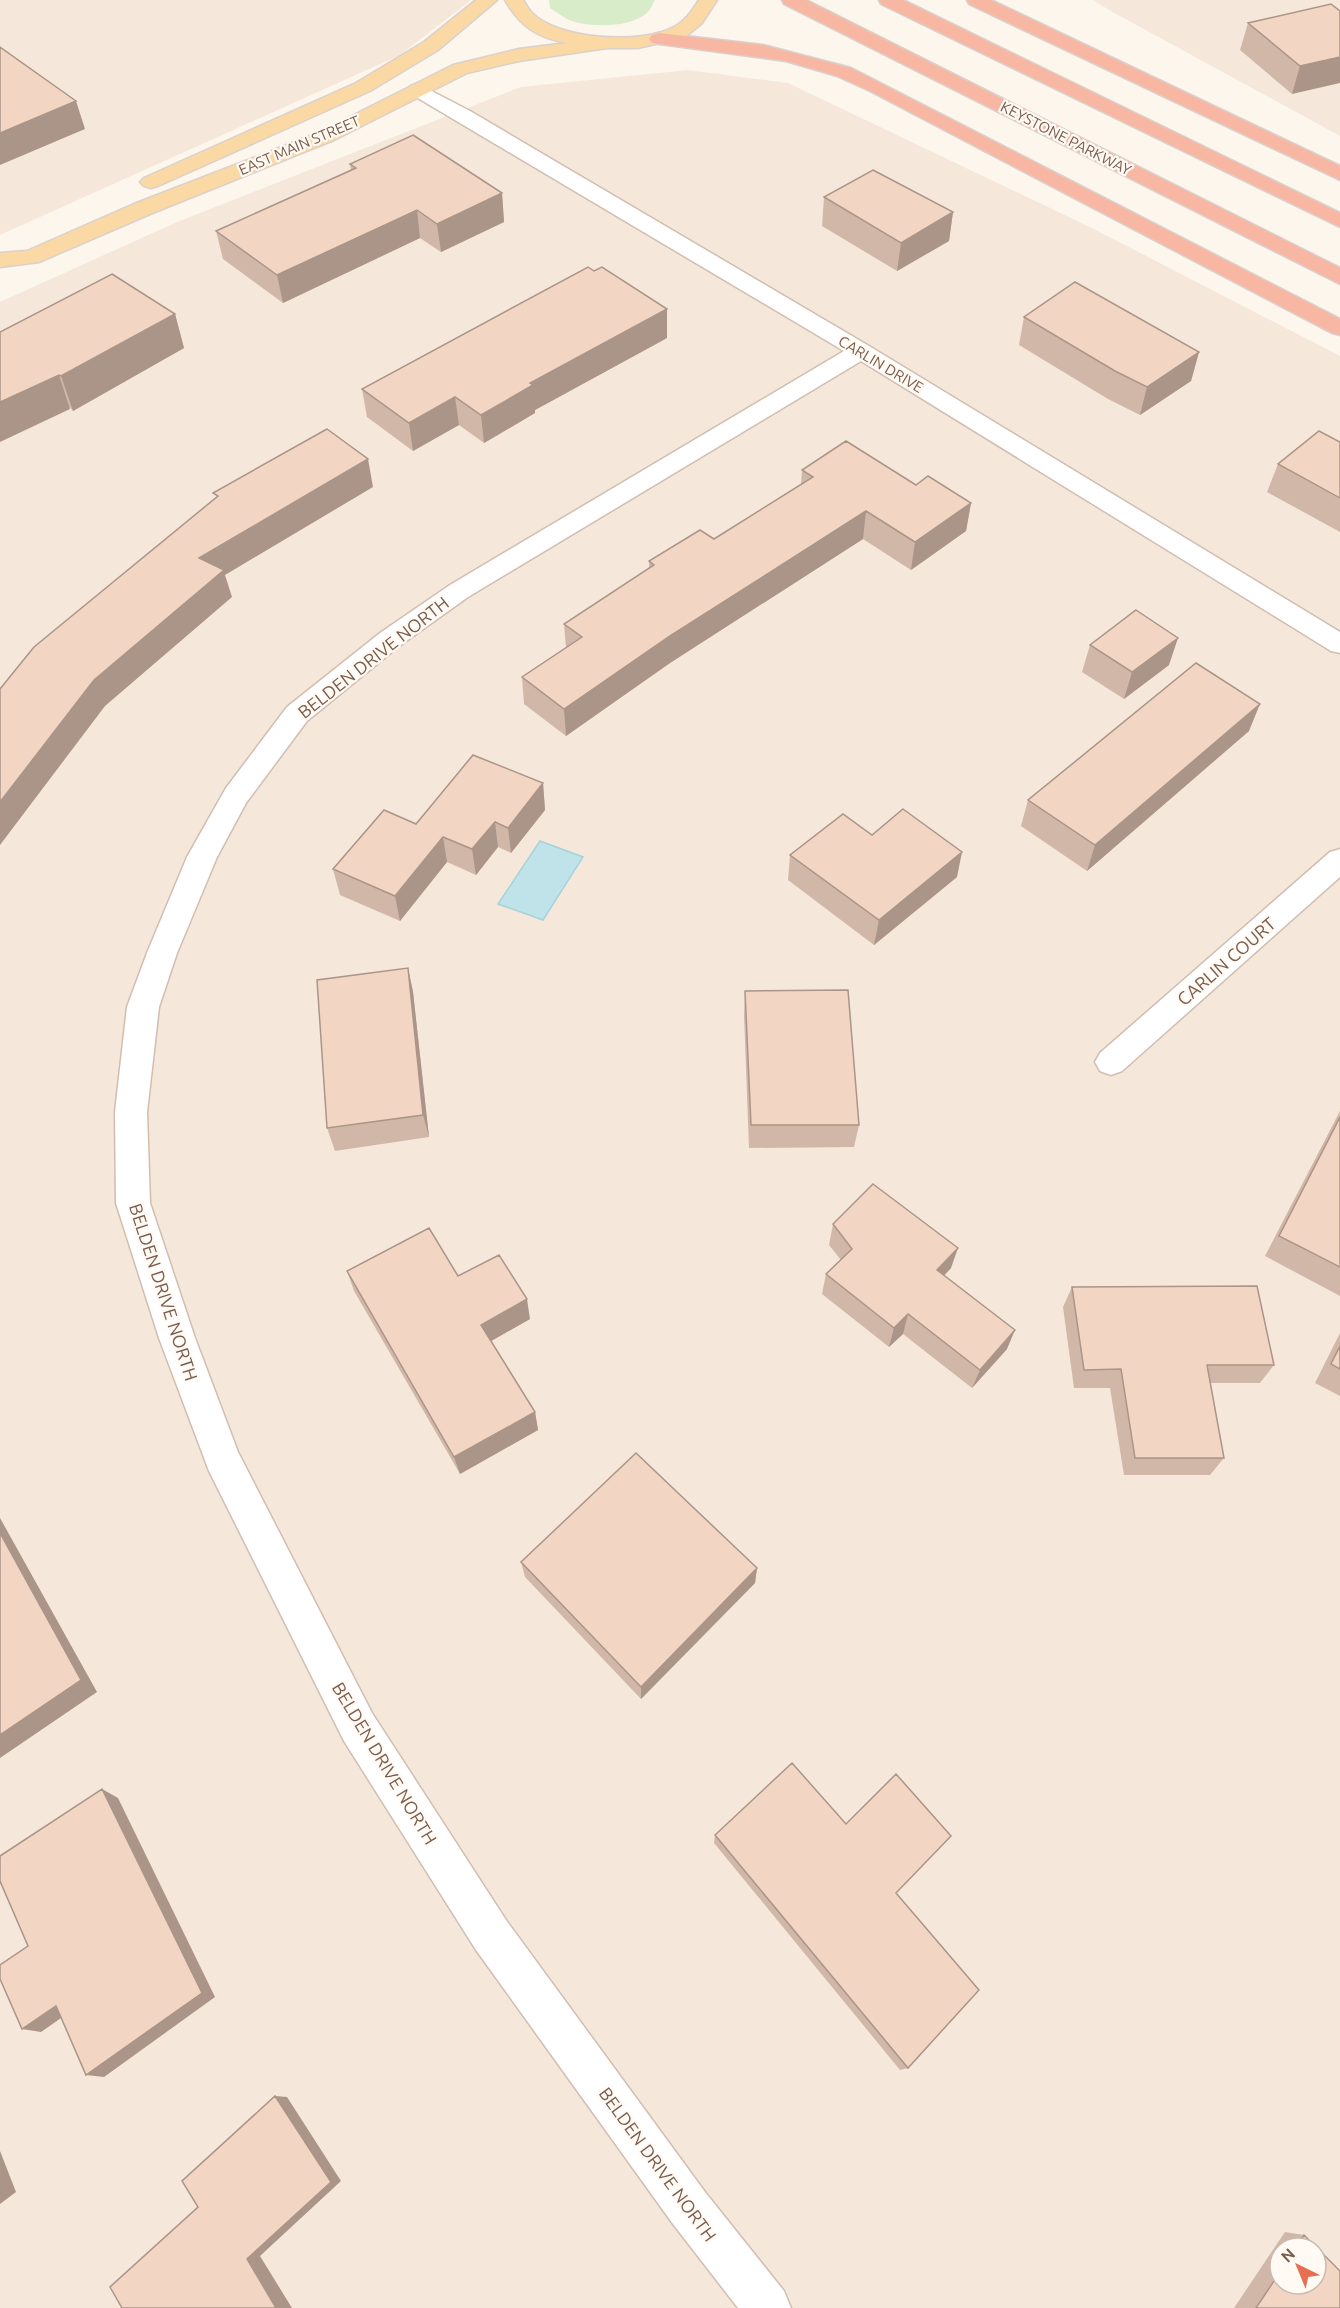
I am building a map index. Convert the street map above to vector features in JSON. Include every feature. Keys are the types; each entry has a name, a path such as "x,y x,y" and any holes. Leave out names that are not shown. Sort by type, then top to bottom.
{"highway":[{"name":"KEYSTONE PARKWAY","path":"791,0 1340,277"},
{"path":"888,0 1340,221"},
{"path":"976,0 1340,174"},
{"path":"660,39 763,51 844,72 887,92 1340,328"}],"main road":[{"name":"EAST MAIN STREET","path":"136,188 363,87 431,46 488,0"},
{"path":"514,0 526,17 541,27 565,36 600,44 660,39 679,33 693,24 708,0"},
{"name":"EAST MAIN STREET","path":"0,260 31,257 142,209 327,136 445,75 490,61 600,44"},
{"path":"0,254 17,240"}],"street":[{"name":"CARLIN DRIVE","path":"418,90 861,351 1340,644"},
{"name":"BELDEN DRIVE NORTH","path":"767,2308 689,2208 491,1935 358,1727 222,1459 177,1338 133,1203 132,1112 143,1007 162,953 202,857 236,796 297,714 389,640 459,591 861,351"},
{"name":"CARLIN COURT","path":"1111,1062 1340,860"}],"shaded area":[{"path":"0,0 471,0 400,55 0,235"},
{"path":"1093,0 1340,0 1340,136 1109,10"},
{"path":"688,70 788,83 1092,228 1340,356 1340,2308 0,2308 0,302 177,222 521,87"}],"green space":[{"path":"549,0 655,0 649,11 633,21 605,25 571,21 550,8"}],"water":[{"path":"540,841 583,857 543,920 498,904"}],"building":[{"path":"1331,4 1340,11 1340,57 1300,66 1248,23"},
{"path":"0,47 76,101 0,133"},
{"path":"413,135 502,193 437,224 417,210 277,275 216,231 356,168 350,164"},
{"path":"873,170 953,212 901,243 824,197"},
{"path":"588,267 594,271 602,267 667,309 530,383 533,385 481,415 455,397 409,423 362,389"},
{"path":"112,274 175,314 61,376 0,402 0,332"},
{"path":"1075,282 1199,352 1147,387 1115,371 1024,317"},
{"path":"327,429 368,459 199,558 224,570 94,680 0,802 0,689 34,647 218,496 213,493"},
{"path":"1319,431 1340,442 1340,498 1278,464"},
{"path":"846,441 916,485 928,476 971,503 915,542 866,511 670,636 564,709 522,677 582,637 564,624 654,565 649,561 700,530 714,539 813,477 802,470"},
{"path":"1136,610 1178,638 1132,672 1090,645"},
{"path":"1196,663 1260,704 1095,845 1028,800"},
{"path":"473,755 543,783 508,828 495,822 472,849 443,837 395,896 333,869 384,810 416,824"},
{"path":"903,809 962,852 879,920 790,855 843,814 872,835"},
{"path":"408,968 423,1115 327,1128 317,980"},
{"path":"848,990 859,1125 751,1125 745,991"},
{"path":"1340,1117 1340,1267 1279,1236"},
{"path":"873,1184 958,1248 937,1270 1015,1330 980,1370 908,1314 894,1328 826,1274 852,1249 833,1224"},
{"path":"429,1228 458,1276 499,1255 527,1299 481,1325 535,1412 454,1457 347,1271"},
{"path":"1257,1286 1274,1365 1207,1365 1224,1458 1135,1458 1121,1369 1084,1370 1072,1287"},
{"path":"1340,1346 1340,1369 1331,1364"},
{"path":"636,1453 757,1568 641,1687 521,1562"},
{"path":"0,1533 81,1680 0,1735"},
{"path":"792,1763 846,1824 896,1774 951,1836 896,1893 979,1990 908,2068 715,1835"},
{"path":"102,1789 202,1993 86,2075 56,2006 22,2029 0,1979 0,1965 28,1946 0,1881 0,1856"},
{"path":"275,2096 331,2182 247,2259 276,2308 122,2308 110,2287 198,2207 182,2181"},
{"path":"1328,2259 1340,2271 1340,2308 1256,2308 1268,2290 1268,2296 1328,2296"}]}
